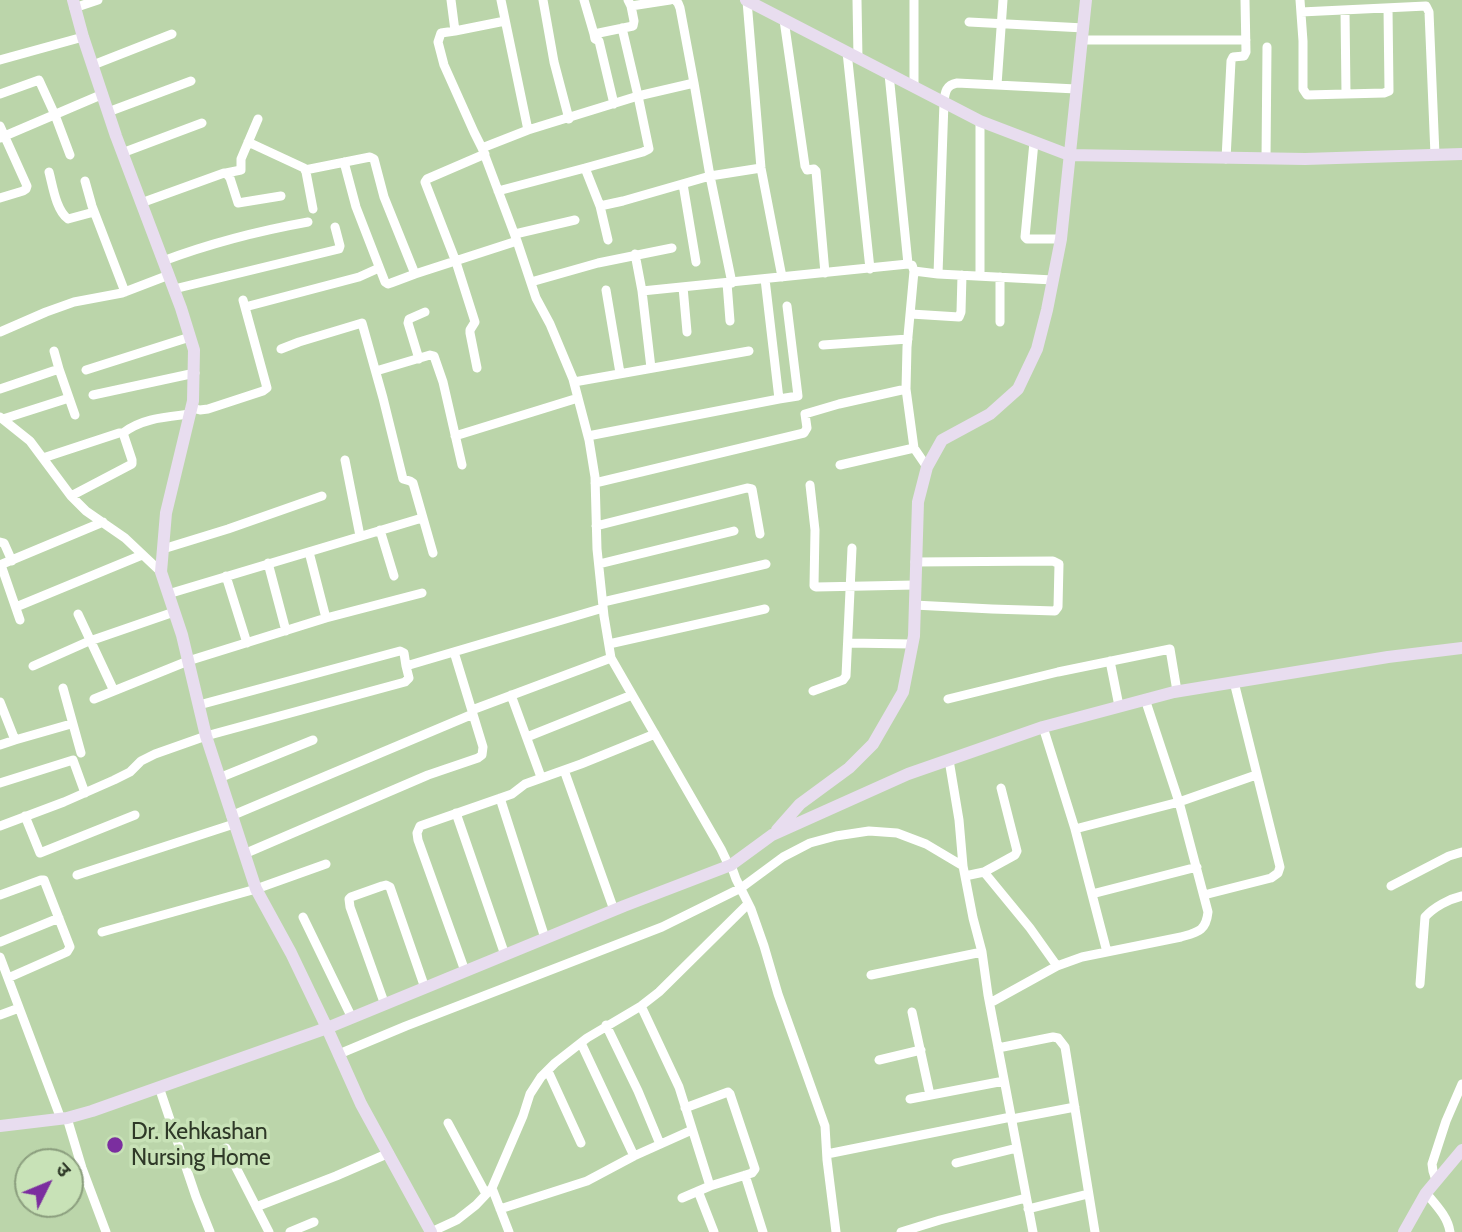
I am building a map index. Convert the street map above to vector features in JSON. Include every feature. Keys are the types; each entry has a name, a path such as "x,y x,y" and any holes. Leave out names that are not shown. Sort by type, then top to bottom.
{"street":[{"path":"98,0 73,4 122,153 169,275 194,350 195,373 191,411 166,513 161,572 188,660 206,736 256,889 291,953 361,1104 431,1232 457,1220 489,1191 530,1094 541,1077 581,1043 659,992 748,904"},
{"path":"451,0 456,31"},
{"path":"501,0 528,130"},
{"path":"543,0 554,62 569,119"},
{"path":"584,0 595,39 599,41 614,104"},
{"path":"594,34 633,26 629,3 670,0"},
{"path":"676,0 680,8 729,283 730,321"},
{"path":"747,0 980,121 1069,155 1266,159 1462,154"},
{"path":"747,0 761,168 782,277"},
{"path":"857,0 853,55 870,268"},
{"path":"914,0 914,87"},
{"path":"997,85 1003,0"},
{"path":"0,1126 64,1119 327,1028 614,910 730,866 772,835 800,804 849,768 873,744 903,692 912,644 918,502 927,467 942,440 990,414 1018,389 1037,349 1061,239 1086,0"},
{"path":"1226,159 1231,61 1233,57 1245,54 1245,0"},
{"path":"1300,0 1304,92 1307,95 1384,93 1390,89 1388,8"},
{"path":"1301,12 1423,5 1428,9 1435,155"},
{"path":"1345,10 1346,94"},
{"path":"784,20 805,166 807,170 815,170 817,173 825,273"},
{"path":"505,21 441,33 438,42 444,65 483,151 536,298 574,382 588,436 603,605 611,658 721,849 748,904 825,1126 836,1232"},
{"path":"970,22 1002,23 1083,34 1246,40"},
{"path":"498,191 649,149 622,28"},
{"path":"93,65 172,34"},
{"path":"0,60 82,37"},
{"path":"1266,159 1267,47"},
{"path":"889,74 911,268 906,389 914,448 927,467"},
{"path":"0,94 39,80 70,155"},
{"path":"108,112 191,81"},
{"path":"477,368 470,330 475,322 456,262 425,182 427,179 528,130 638,96 694,83"},
{"path":"938,274 945,92 951,84 957,83 1076,89"},
{"path":"2,137 103,94"},
{"path":"141,203 213,176 240,170 241,159 258,119"},
{"path":"979,276 980,121"},
{"path":"122,153 202,123"},
{"path":"0,126 2,137 27,186 23,191 0,198"},
{"path":"248,142 304,167 313,209"},
{"path":"1034,142 1025,237 1061,239"},
{"path":"305,170 370,157 374,159 384,197 415,274"},
{"path":"344,162 356,207 379,268 388,284 456,262 516,237 575,220"},
{"path":"585,168 600,206 608,240"},
{"path":"600,206 710,176 761,168"},
{"path":"49,172 64,217 68,219 94,212"},
{"path":"226,173 238,203 281,196"},
{"path":"85,181 125,292"},
{"path":"683,184 696,262"},
{"path":"163,261 222,241 308,222"},
{"path":"174,289 339,249 335,227"},
{"path":"531,282 585,266 672,248"},
{"path":"635,254 651,368"},
{"path":"43,458 123,433 139,423 191,411 208,410 263,391 267,388 244,304 359,277 379,268"},
{"path":"642,291 870,268 911,268 938,274 1053,280"},
{"path":"0,332 75,302 125,292 169,275"},
{"path":"911,314 959,317 962,275"},
{"path":"1000,277 1000,322"},
{"path":"765,279 779,399"},
{"path":"683,287 687,332"},
{"path":"606,290 620,373"},
{"path":"787,306 800,411 805,414 906,389"},
{"path":"419,359 408,323 411,317 425,312"},
{"path":"281,349 362,323 403,479 413,483 433,553"},
{"path":"86,370 190,337"},
{"path":"823,345 908,339"},
{"path":"54,351 75,415"},
{"path":"574,382 749,351"},
{"path":"376,371 432,355 443,382 462,465"},
{"path":"0,389 58,369"},
{"path":"93,395 195,373"},
{"path":"588,436 798,397"},
{"path":"2,418 69,398"},
{"path":"455,436 578,398"},
{"path":"594,483 804,433 807,428 805,414"},
{"path":"2,418 30,441 71,496 86,511 125,538 161,572"},
{"path":"71,496 132,464 123,433"},
{"path":"840,465 914,448"},
{"path":"345,460 360,536"},
{"path":"810,485 815,530 814,586 915,585"},
{"path":"596,526 747,488 752,489 760,534"},
{"path":"163,549 322,496"},
{"path":"168,594 422,518"},
{"path":"20,620 1,565 103,522"},
{"path":"380,530 394,576"},
{"path":"599,564 734,531"},
{"path":"0,542 4,543 12,561"},
{"path":"813,691 845,678 852,548"},
{"path":"309,552 326,618"},
{"path":"16,607 142,555"},
{"path":"914,605 1055,611 1058,607 1059,571 1059,564 1054,561 915,562"},
{"path":"268,563 286,631"},
{"path":"406,666 603,605 766,564"},
{"path":"226,576 247,643"},
{"path":"94,699 188,660 326,618 422,593"},
{"path":"609,644 765,609"},
{"path":"33,666 90,641 174,612"},
{"path":"78,614 114,691"},
{"path":"848,643 912,644"},
{"path":"772,835 908,774 1044,727 1119,706 1177,691 1462,648"},
{"path":"948,699 1058,672 1170,649 1177,691"},
{"path":"0,826 85,793 130,772 141,761 206,736 405,682 409,678 404,653 400,651 200,705"},
{"path":"244,854 428,775 478,758 484,751 454,652"},
{"path":"77,875 233,820 511,695 611,658"},
{"path":"1110,661 1119,706"},
{"path":"1205,895 1271,878 1278,873 1280,867 1234,682"},
{"path":"63,688 80,753"},
{"path":"511,695 541,777"},
{"path":"527,737 632,695"},
{"path":"990,1003 1057,966 1083,957 1197,933 1207,922 1209,912 1205,895 1179,802 1145,699"},
{"path":"0,702 15,740"},
{"path":"0,745 71,724"},
{"path":"1044,727 1107,952"},
{"path":"465,971 418,840 420,826 512,794 541,777 655,734"},
{"path":"219,778 313,740"},
{"path":"0,783 73,760 85,793"},
{"path":"949,760 963,866 982,952 1032,1232"},
{"path":"564,770 614,910"},
{"path":"1074,829 1179,802 1256,775"},
{"path":"965,876 985,872 1017,851 1001,788"},
{"path":"500,798 545,938"},
{"path":"457,813 505,955"},
{"path":"25,816 40,853 135,815"},
{"path":"339,1054 662,927 741,888 783,856 810,843 869,831 897,833 926,844 963,866"},
{"path":"1391,886 1462,852"},
{"path":"102,932 256,889 326,863"},
{"path":"1092,894 1196,867"},
{"path":"985,872 1057,966"},
{"path":"0,895 43,880 70,947 53,959 8,978"},
{"path":"385,1004 350,907 351,897 382,886 390,887 425,988"},
{"path":"1420,984 1425,917 1462,896"},
{"path":"303,917 352,1018"},
{"path":"0,942 59,919"},
{"path":"871,975 982,952"},
{"path":"0,957 106,1232"},
{"path":"641,1006 679,1087 710,1186"},
{"path":"0,1015 19,1008"},
{"path":"912,1012 930,1095"},
{"path":"606,1025 660,1144"},
{"path":"998,1048 1053,1037 1058,1038 1065,1047 1096,1232"},
{"path":"581,1043 634,1156"},
{"path":"879,1060 921,1050"},
{"path":"548,1071 581,1143"},
{"path":"910,1099 1004,1081"},
{"path":"1436,1181 1433,1164 1446,1121 1462,1084"},
{"path":"159,1087 210,1232"},
{"path":"682,1198 752,1173 755,1169 730,1094 685,1108"},
{"path":"827,1154 1074,1107"},
{"path":"448,1123 500,1209 509,1232"},
{"path":"500,1209 587,1181 692,1130"},
{"path":"226,1148 269,1232"},
{"path":"956,1163 1017,1148"},
{"path":"1404,1232 1426,1193 1462,1150"},
{"path":"256,1207 389,1153"},
{"path":"745,1175 763,1232"},
{"path":"698,1192 714,1232"},
{"path":"1426,1193 1444,1215 1450,1232"},
{"path":"1028,1209 1088,1194"},
{"path":"901,1232 1026,1198"},
{"path":"290,1232 314,1222"}],"place":[{"name":"Dr. Kehkashan Nursing Home","path":"115,1145"}]}
